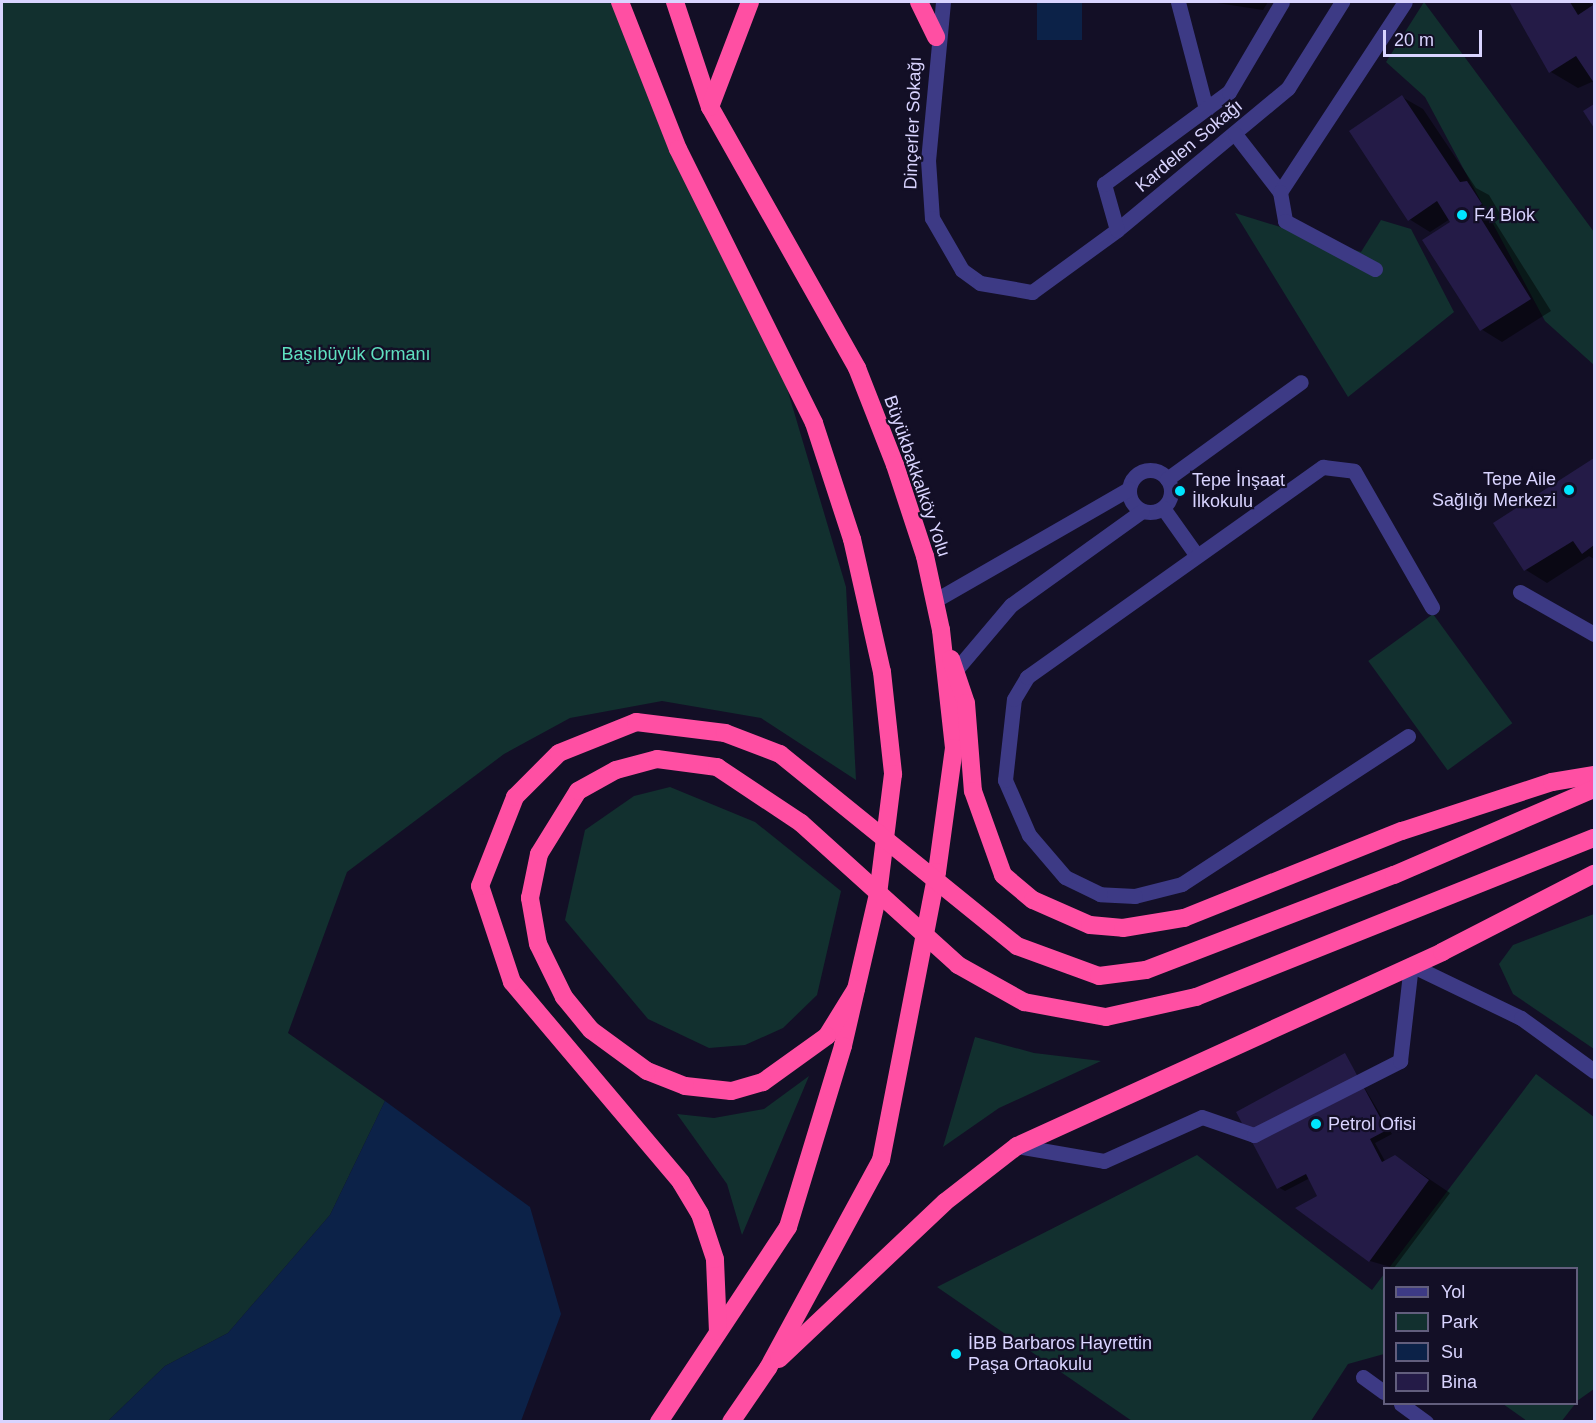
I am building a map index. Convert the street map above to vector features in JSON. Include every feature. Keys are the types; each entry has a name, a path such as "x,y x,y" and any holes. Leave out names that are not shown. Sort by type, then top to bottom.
{"highway":[{"path":"620,2 678,149 814,423 854,550 882,672 893,774 878,894 856,989 788,1227 659,1422"},
{"name":"Büyükbakkalköy Yolu","path":"675,2 710,107 857,368 895,465 941,630 954,748 911,1004 880,1160 768,1368"},
{"path":"710,107 750,2"},
{"path":"919,2 936,37"},
{"path":"941,630 966,703 973,791 1003,875 1033,900 1090,925 1123,928 1184,918 1402,831 1552,782 1594,775"},
{"path":"718,1332 715,1259 700,1214 681,1182 512,982 480,886 514,797 559,753 636,722 725,733 780,754 1017,946 1099,976 1157,966 1394,875 1594,789"},
{"path":"856,989 827,1036 763,1082 731,1091 685,1086 647,1071 591,1030 564,997 538,944 530,898 539,854 578,791 616,770 657,759 717,768 801,823 958,965 1024,1002 1106,1017 1196,997 1594,838"},
{"path":"731,1422 768,1368 945,1202 1017,1146 1412,965 1594,874"}],"street":[{"name":"Dinçerler Sokağı","path":"943,2 936,37 928,160 932,218 962,270 980,283 1032,292"},
{"path":"1178,2 1206,109"},
{"path":"1117,230 1104,184 1229,92 1282,2"},
{"name":"Kardelen Sokağı","path":"1032,292 1117,230 1288,88 1341,2"},
{"path":"1280,192 1406,2"},
{"path":"1235,134 1280,192 1285,221 1376,269"},
{"path":"1167,479 1301,382"},
{"path":"1408,736 1169,889 1135,896 1100,894 1065,877 1029,835 1005,780 1014,699 1027,676 1195,553 1323,467 1340,466 1354,471 1432,607"},
{"path":"934,601 1129,489 1144,471 1167,479"},
{"path":"955,671 1011,605 1142,511 1163,508 1170,500 1167,479"},
{"path":"1129,489 1142,511"},
{"path":"1163,508 1195,553"},
{"path":"1520,592 1594,634"},
{"path":"1017,1146 1104,1161 1202,1117 1254,1136 1400,1061 1412,965 1521,1018 1594,1071"},
{"path":"1363,1377 1383,1391"},
{"path":"1402,1405 1426,1422"}],"green space":[{"name":"Başıbüyük Ormanı","path":"2,2 615,2 781,368 846,587 856,780 761,718 662,701 570,718 504,754 347,872 288,1033 385,1101 330,1215 228,1333 165,1366 108,1421 2,1422"},
{"path":"1424,2 1594,232 1594,365 1545,321 1425,97 1386,62"},
{"path":"1235,213 1361,252 1381,220 1411,229 1454,312 1348,397"},
{"path":"1433,614 1512,723 1448,770 1368,661"},
{"path":"670,787 755,822 841,891 817,995 783,1028 745,1045 709,1048 648,1019 565,920 585,830 634,796"},
{"path":"1594,914 1594,1049 1513,994 1499,964 1513,945"},
{"path":"975,1037 1034,1053 1101,1061 999,1108 943,1147"},
{"path":"1536,1074 1594,1117 1594,1389 1578,1400 1578,1267 1390,1267"},
{"path":"809,1076 742,1235 727,1184 677,1114 714,1118 764,1109"},
{"path":"1197,1155 1372,1290 1383,1275 1383,1354 1348,1364 1311,1421 1132,1421 937,1287"},
{"path":"1504,1405 1574,1405 1561,1422 1527,1421"}],"water":[{"path":"1037,2 1082,2 1082,40 1037,40"},
{"path":"385,1101 530,1207 561,1314 521,1421 108,1421 165,1366 228,1333 330,1215"}],"building":[{"path":"1509,2 1570,2 1578,15 1593,5 1594,83 1576,56 1549,73"},
{"name":"F4 Blok","path":"1402,95 1460,182 1467,181 1482,204 1475,209 1531,299 1480,331 1422,240 1450,222 1437,201 1408,221 1349,131"},
{"path":"1594,104 1594,128 1583,111"},
{"name":"Tepe Aile Sağlığı Merkezi","path":"1594,458 1594,545 1582,554 1573,541 1524,571 1493,523"},
{"path":"1345,1053 1387,1130 1370,1139 1382,1162 1395,1155 1429,1180 1369,1262 1295,1208 1317,1196 1306,1174 1277,1189 1236,1112"}],"place":[{"name":"F4 Blok","path":"1462,215"},
{"name":"Tepe Aile Sağlığı Merkezi","path":"1569,490"},
{"name":"Tepe İnşaat İlkokulu","path":"1180,491"},
{"name":"Petrol Ofisi","path":"1316,1124"},
{"name":"İBB Barbaros Hayrettin Paşa Ortaokulu","path":"956,1354"}]}
